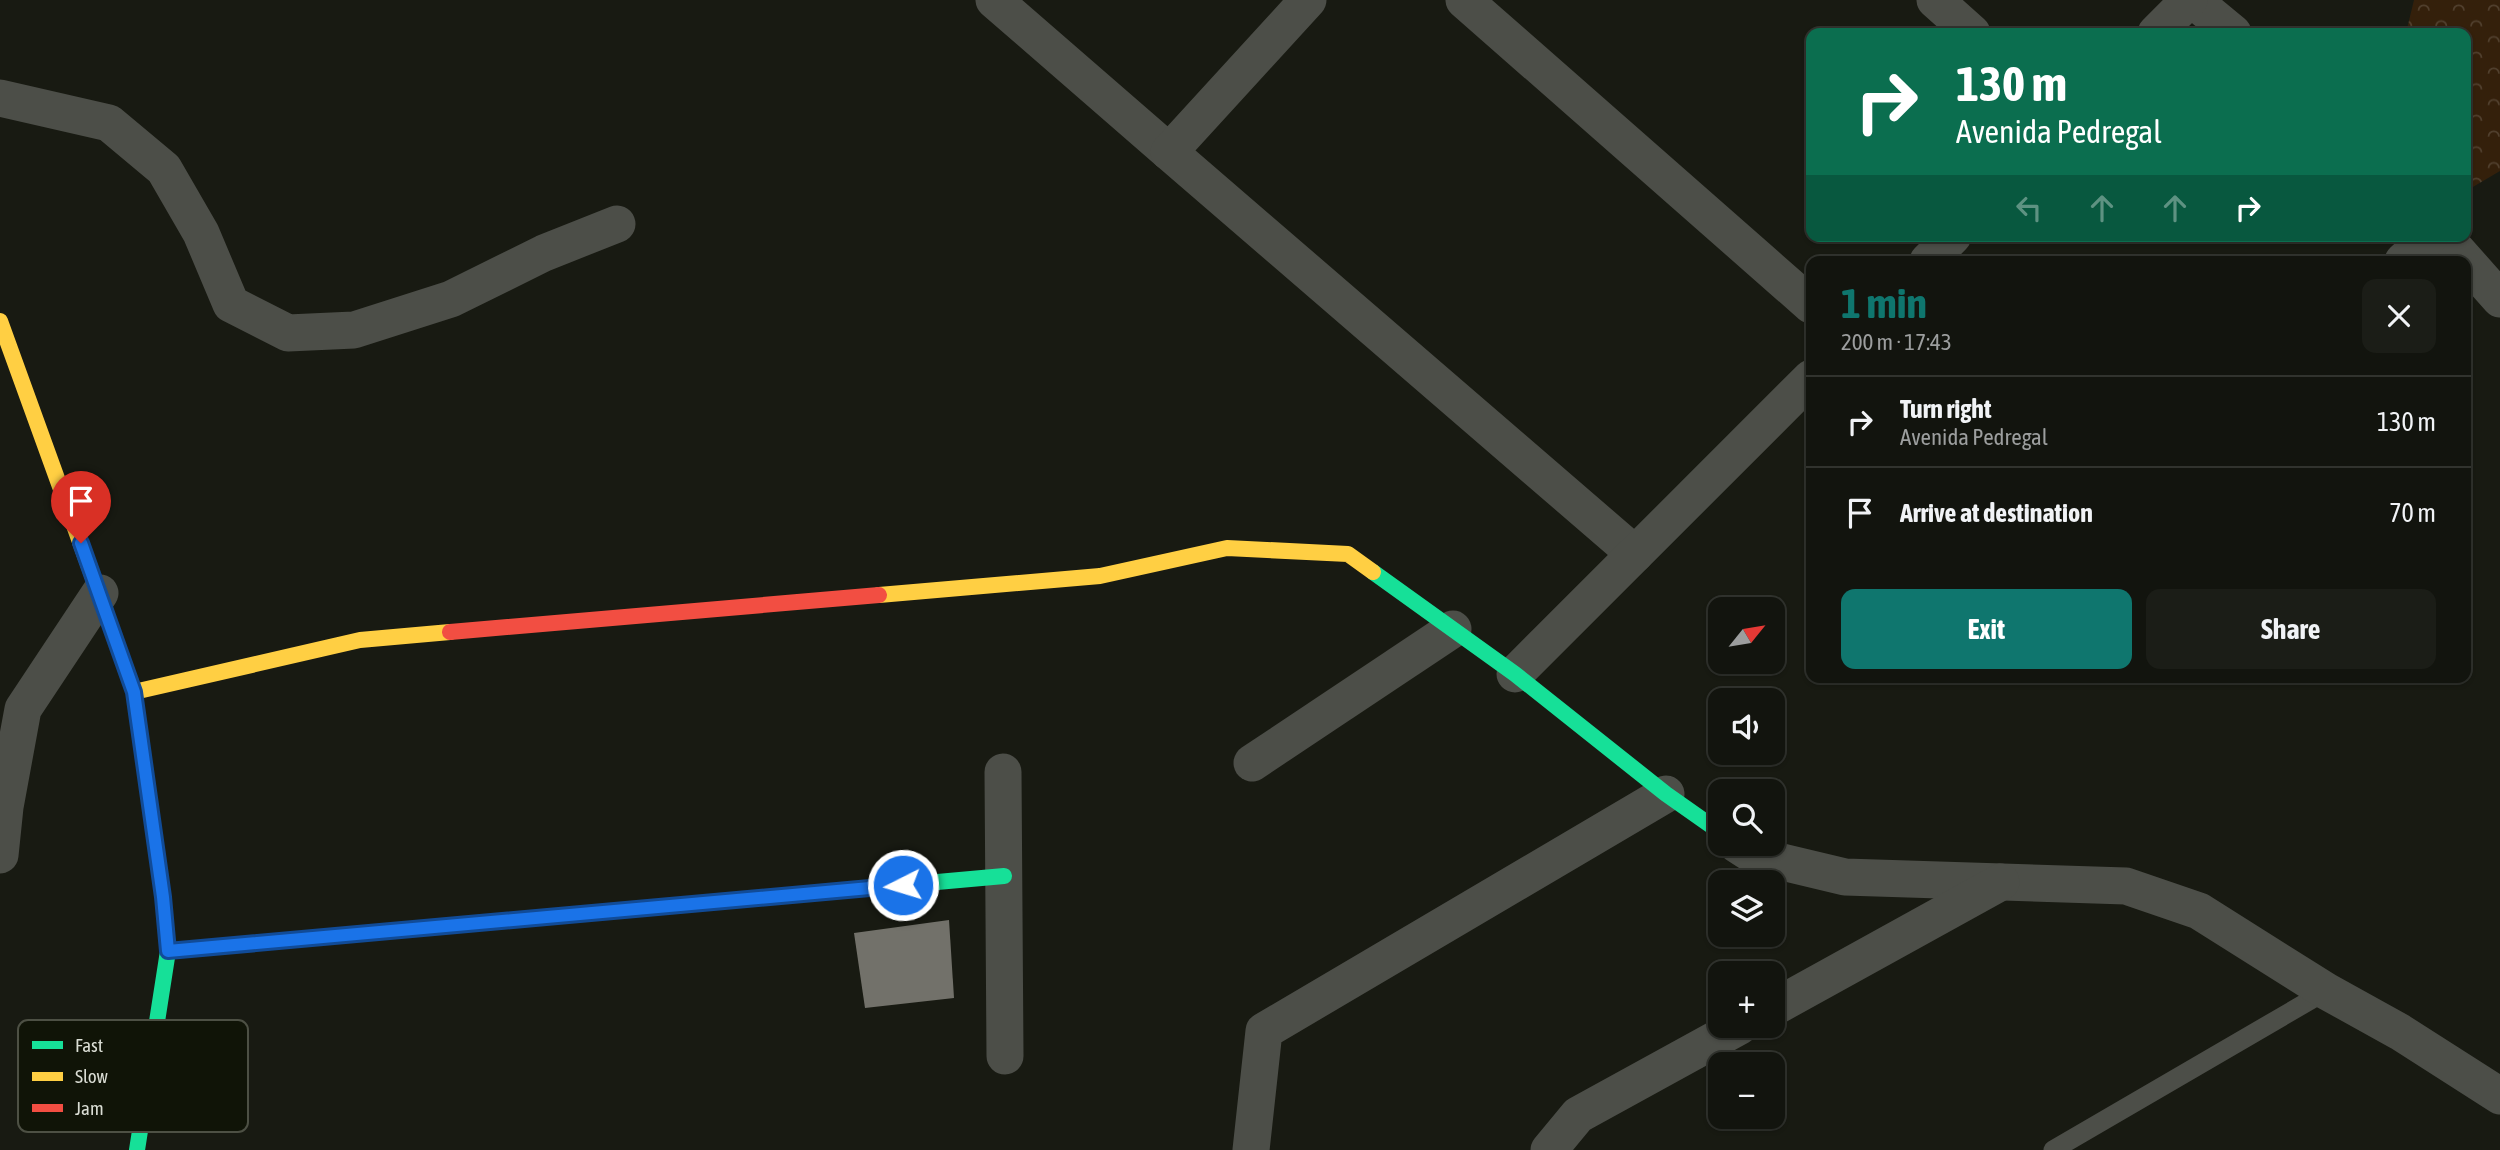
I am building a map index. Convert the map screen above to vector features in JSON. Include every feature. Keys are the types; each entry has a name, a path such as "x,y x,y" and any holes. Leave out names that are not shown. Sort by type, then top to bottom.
{"street":[{"path":"994,0 1635,554"},
{"path":"1169,152 1308,0"},
{"path":"1464,0 1806,301"},
{"path":"1935,0 1966,28"},
{"path":"2160,28 2191,0 2227,28"},
{"path":"0,98 109,123 164,169 201,233 231,304 288,333 354,330 451,299 544,253 617,224"},
{"path":"1933,256 1947,242"},
{"path":"2408,256 2424,242"},
{"path":"2449,242 2462,256"},
{"path":"2471,266 2500,299"},
{"path":"0,321 134,692 168,951 157,1020"},
{"path":"1515,674 1806,383"},
{"path":"134,692 360,640 1100,576 1227,548 1348,554 1515,674 1708,823"},
{"path":"0,855 2,802 23,709 100,593"},
{"path":"1252,763 1453,629"},
{"path":"1003,772 1005,1056"},
{"path":"1251,1150 1264,1031 1667,794"},
{"path":"1757,856 1845,877 2126,886 2199,911 2326,990 2400,1032 2500,1096"},
{"path":"168,951 1004,876"},
{"path":"1785,1001 2001,882"},
{"path":"1549,1150 1578,1115 1718,1038"},
{"path":"137,1150 140,1132"}],"lane":[{"path":"2053,1150 2326,990"}],"green space":[{"path":"2414,0 2500,0 2500,171 2471,188 2471,28 2407,28"}],"building":[{"path":"949,920 954,998 865,1008 854,933"}],"traffic: fast":[{"path":"1373,572 1515,674 1666,794 1708,824"},
{"path":"134,691 168,951 157,1020"},
{"path":"725,901 1004,876"},
{"path":"137,1150 140,1132"}],"traffic: slow":[{"path":"0,321 134,691"},
{"path":"879,595 1100,576 1227,548 1348,554 1373,572"},
{"path":"134,692 360,640 450,632"},
{"path":"168,951 725,901"}],"traffic: jam":[{"path":"450,632 879,595"}],"route":[{"path":"81,543 134,692 168,951 903,885"}]}
